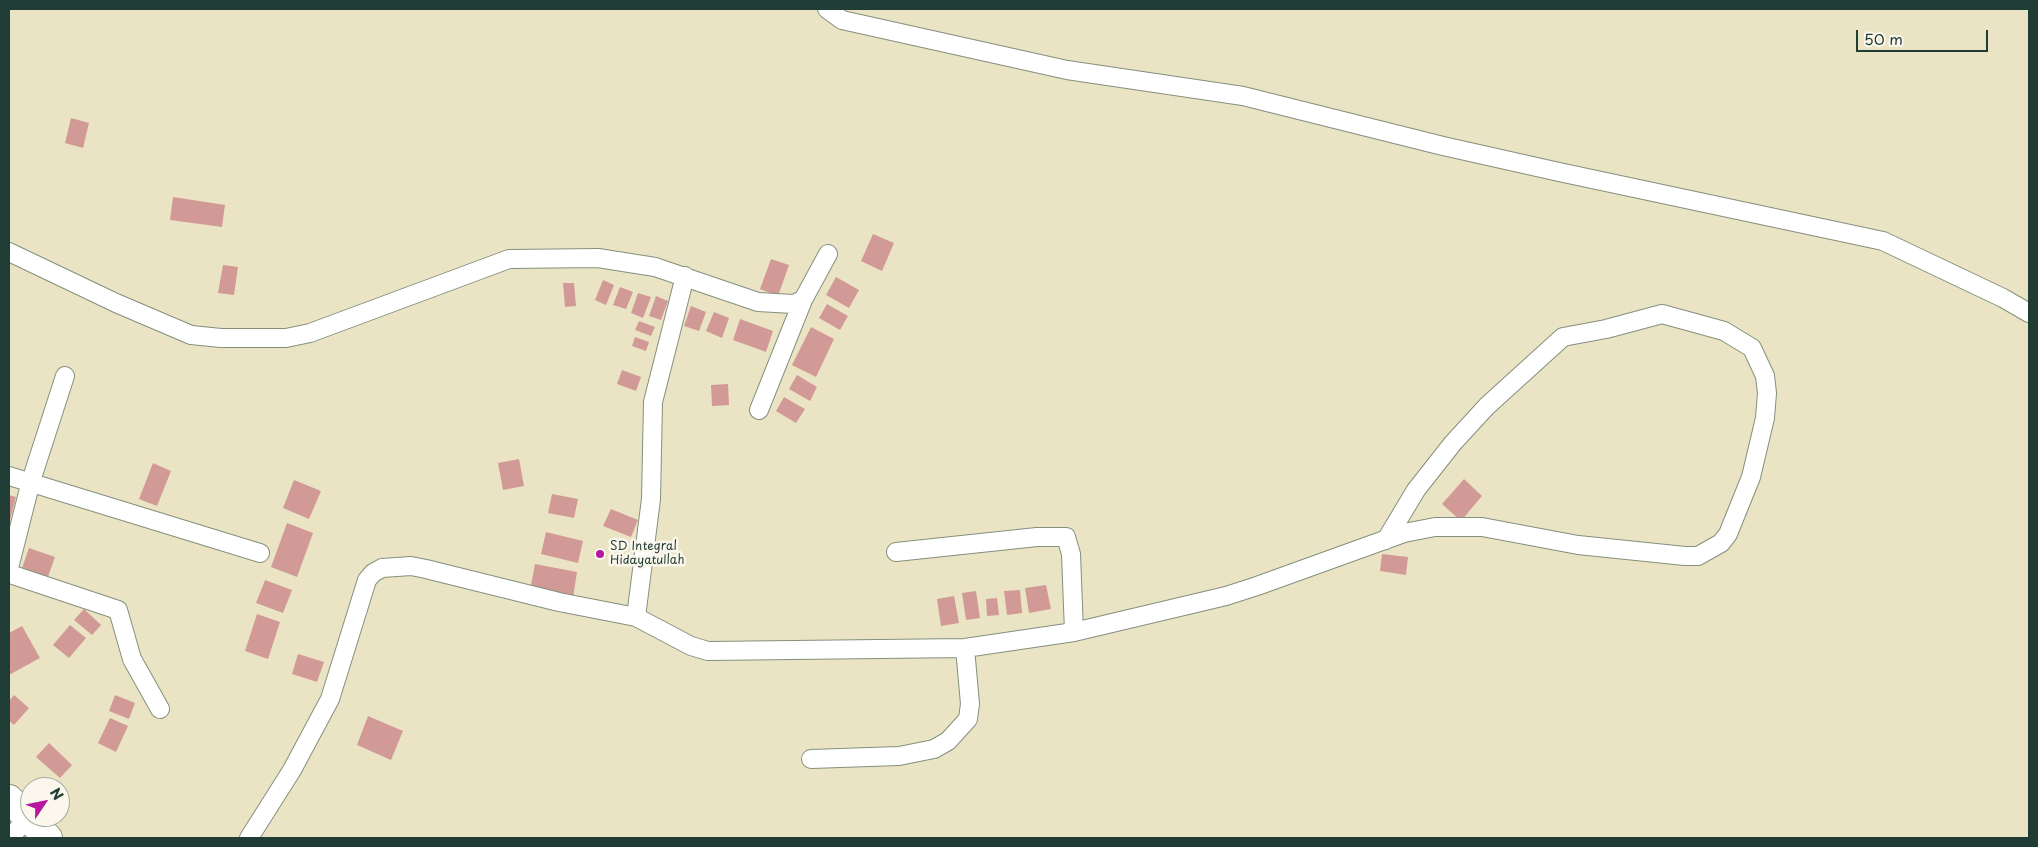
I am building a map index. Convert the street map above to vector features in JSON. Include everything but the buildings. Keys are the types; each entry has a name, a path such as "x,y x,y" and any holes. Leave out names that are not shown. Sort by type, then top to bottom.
{"highway":[{"path":"14,804 48,838"}],"street":[{"path":"827,9 842,20 885,28 1067,70 1243,96 1559,172 1883,241 2003,298 2029,313"},
{"path":"9,252 116,303 191,335 221,338 286,338 310,333 509,259 598,258 655,266 758,302 797,304 803,300"},
{"path":"759,410 803,300 828,254"},
{"path":"636,616 651,499 653,402 685,276"},
{"path":"249,838 292,770 330,699 368,580 373,573 382,568 411,566 559,602 636,616 691,646 708,652 965,648 1074,632 1226,596 1386,540 1404,533 1435,527 1482,527 1578,544 1698,556 1713,548 1728,534 1751,477 1766,418 1767,393 1765,376 1752,348 1724,331 1662,314 1606,329 1563,337 1493,400 1453,443 1416,490 1386,540"},
{"path":"65,376 31,481 9,568 10,572 13,575 118,610 132,658 160,709"},
{"path":"9,476 31,481 260,553"},
{"path":"896,552 1037,537 1066,537 1071,554 1074,632"},
{"path":"811,759 899,756 934,749 948,740 962,727 968,718 970,704 965,648"},
{"path":"10,838 14,804"}],"place":[{"name":"SD Integral Hidayatullah","path":"600,554"}]}
